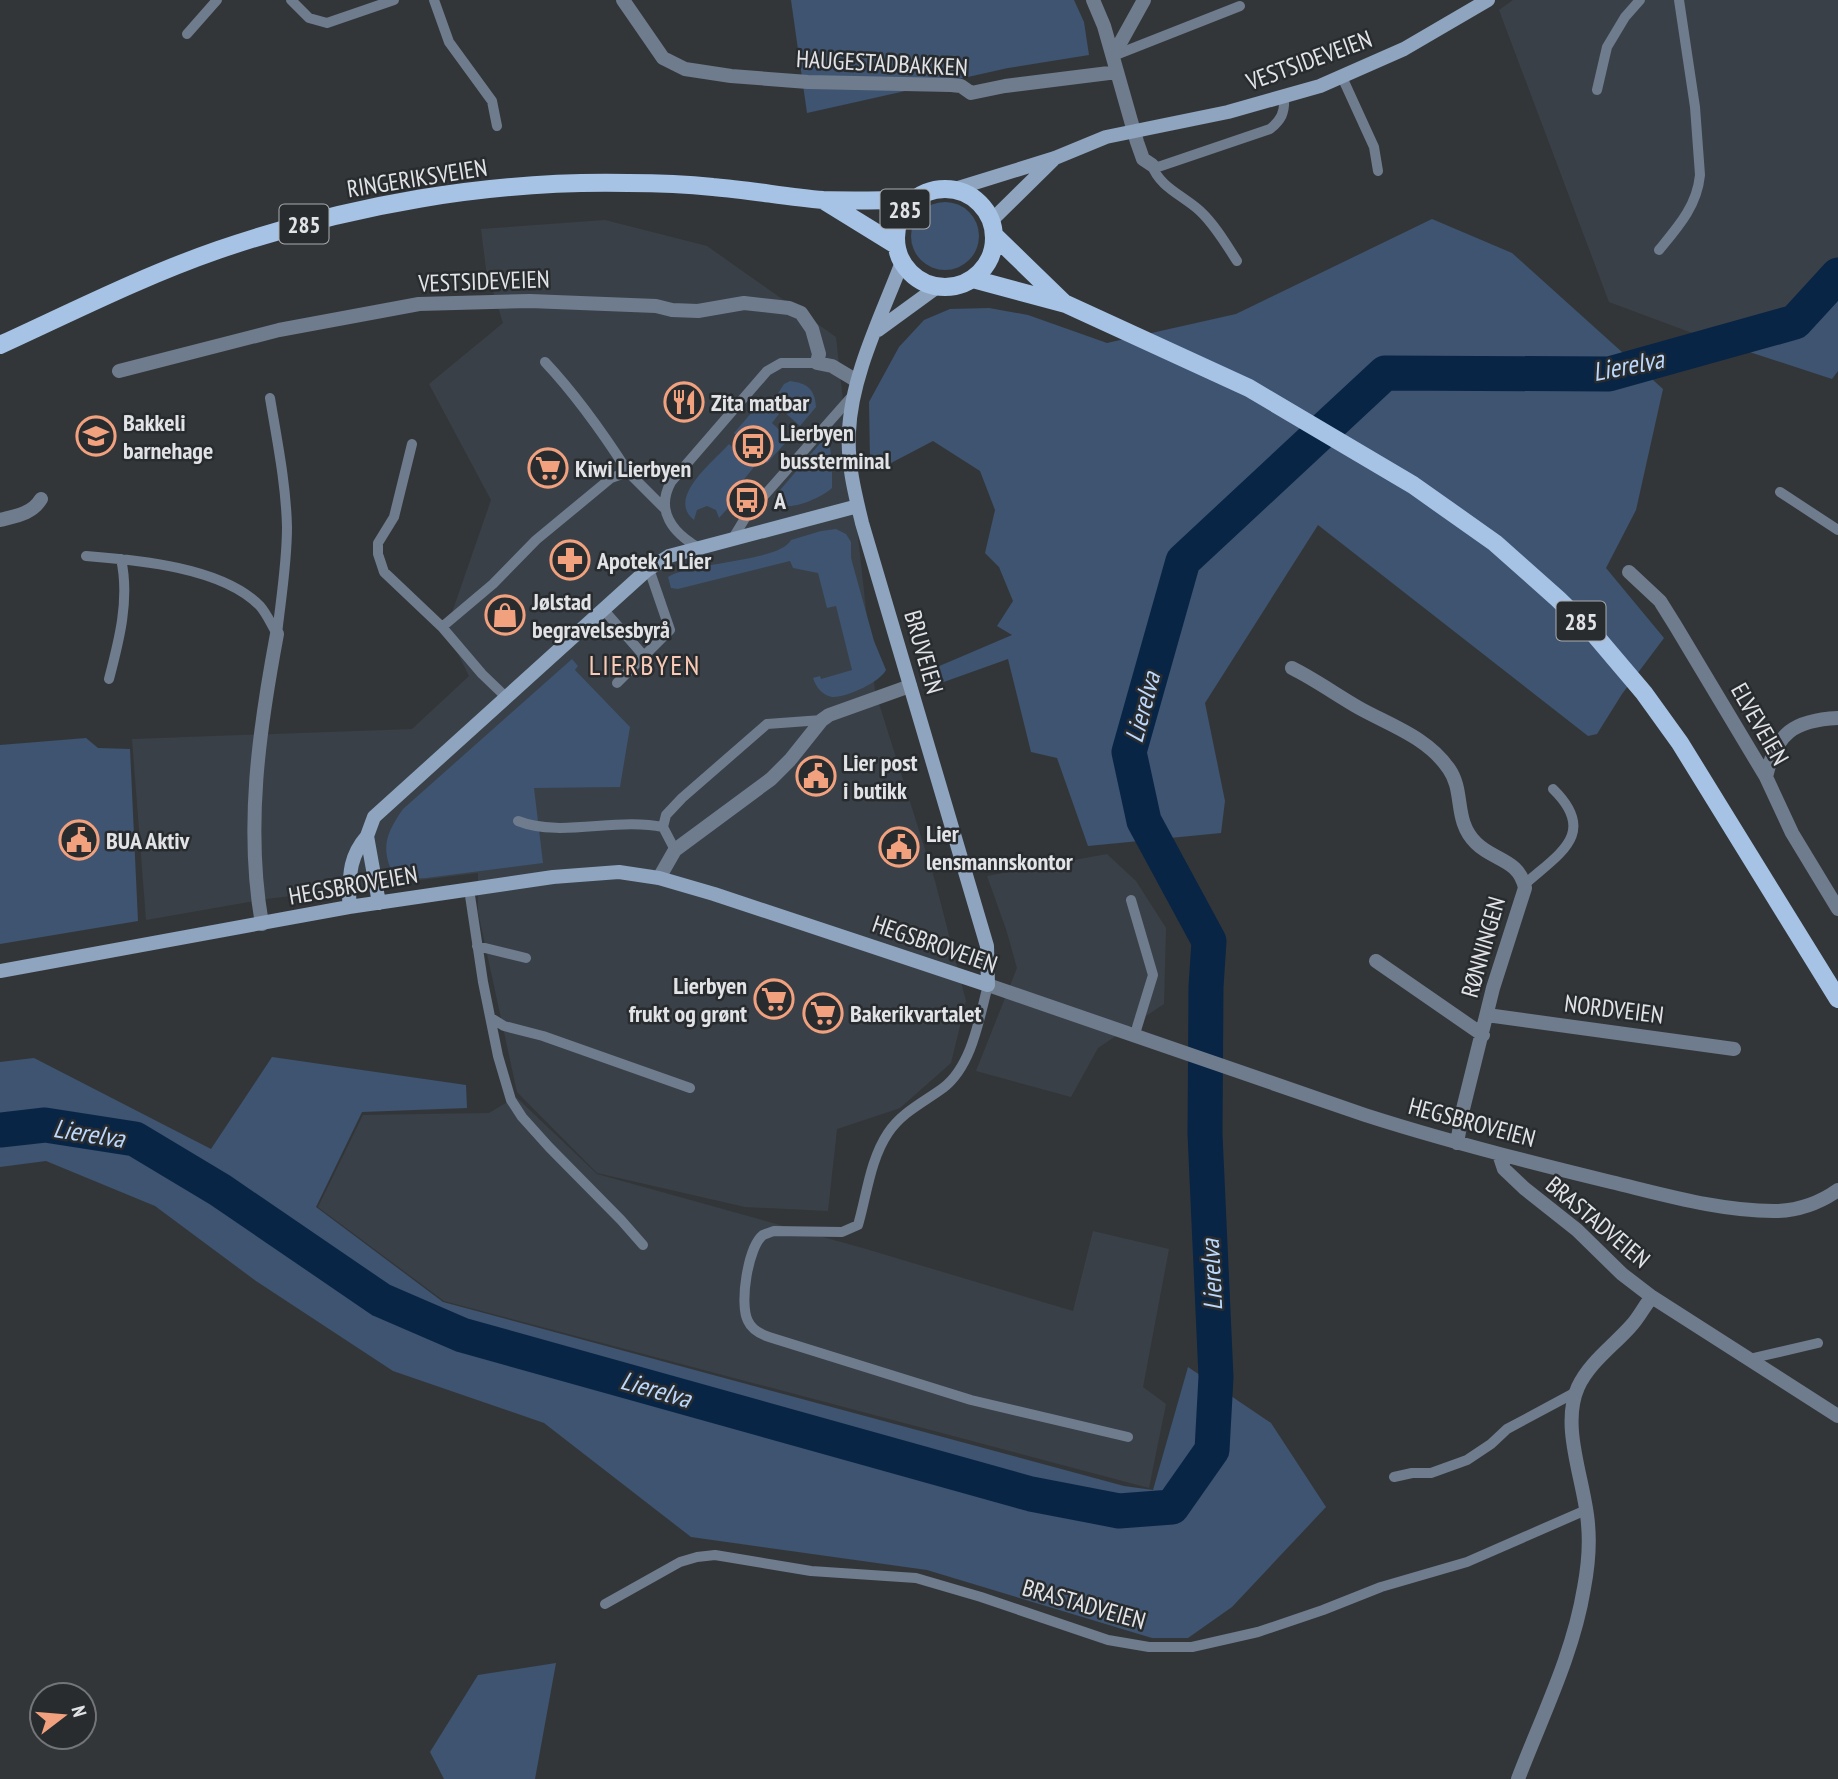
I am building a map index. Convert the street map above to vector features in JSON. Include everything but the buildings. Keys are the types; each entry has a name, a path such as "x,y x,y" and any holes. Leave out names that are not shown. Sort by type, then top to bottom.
{"main road":[{"name":"RINGERIKSVEIEN","path":"0,345 217,250 317,221 392,204 511,188 628,183 711,186 823,200 913,201 930,191 955,190"},
{"name":"285","path":"955,190 977,200 993,228 1066,304"},
{"name":"RINGERIKSVEIEN","path":"823,200 896,245"},
{"name":"285","path":"913,201 899,220 896,245 902,262 915,277 937,287 956,286 973,279 1066,304 1198,363 1270,400 1396,475 1466,520 1505,551 1558,598 1644,693 1680,743 1838,999"},
{"path":"973,279 989,261 993,228"}],"street":[{"name":"HAUGESTADBAKKEN","path":"623,0 663,58 685,69 731,76 808,82 951,85 961,86 971,93 1117,72"},
{"path":"1093,0 1113,56 1143,159 1152,165"},
{"path":"1113,56 1144,0"},
{"name":"VESTSIDEVEIEN","path":"955,190 1055,158 1106,137 1284,98 1342,77 1415,43 1488,0"},
{"name":"VESTSIDEVEIEN","path":"993,228 1055,158"},
{"name":"BRUVEIEN","path":"902,262 855,388 849,443 858,506 987,946 988,985"},
{"path":"877,331 937,287"},
{"name":"VESTSIDEVEIEN","path":"119,371 267,332 419,304 530,301 656,306 698,311 744,303 789,308 801,313 812,329 819,354 817,363"},
{"path":"817,363 832,366 855,388"},
{"path":"0,520 26,513 35,508 41,499"},
{"path":"349,908 350,868 356,849 367,836 374,817 649,569 669,556 858,506"},
{"name":"ELVEVEIEN","path":"1629,572 1660,601 1766,777 1792,833 1838,909"},
{"path":"262,924 255,846 258,746 277,634"},
{"name":"RØNNINGEN","path":"1292,668 1406,732 1440,757 1456,781 1460,815 1469,834 1477,844 1514,867 1522,877 1524,885 1487,1015 1457,1143"},
{"path":"659,878 675,850 771,779 790,760 822,719 910,687"},
{"path":"1766,777 1777,745 1798,725 1814,719 1838,718"},
{"path":"367,836 379,903"},
{"name":"HEGSBROVEIEN","path":"0,971 379,903 597,872 619,873 659,878 715,894 1378,1119 1499,1154 1638,1189 1732,1208 1793,1210 1838,1190"},
{"path":"1376,961 1483,1035"},
{"name":"NORDVEIEN","path":"1487,1015 1734,1049"},
{"name":"BRASTADVEIEN","path":"1499,1154 1504,1169 1524,1188 1577,1230 1622,1274 1652,1297 1633,1324 1595,1362 1577,1391 1573,1405 1572,1430 1586,1510 1588,1547 1584,1588 1576,1626 1550,1702 1518,1779"},
{"path":"1652,1297 1838,1416"}],"lane":[{"path":"187,34 217,0"},
{"path":"291,0 309,18 327,23 393,1"},
{"path":"434,0 449,42 492,101 497,125"},
{"path":"1597,90 1607,47 1625,17 1640,0"},
{"path":"1659,250 1688,214 1700,176 1695,107 1679,0"},
{"path":"1113,56 1240,6"},
{"path":"1342,77 1374,147 1378,171"},
{"path":"1152,165 1158,167 1270,130 1280,120 1284,98"},
{"path":"1152,165 1162,182 1202,213 1237,261"},
{"path":"545,362 601,428 628,472 664,508 673,528 699,548"},
{"path":"664,508 665,496 671,482 767,371 781,363 817,363"},
{"path":"733,538 747,515 855,388"},
{"path":"270,398 280,457 287,526 285,573 277,634"},
{"path":"412,444 394,517 378,543 378,554 384,572 442,627 482,674 506,696"},
{"path":"442,627 493,583 536,540 611,478 628,472"},
{"path":"1780,492 1838,530"},
{"path":"86,556 169,565 223,583 256,602 277,634"},
{"path":"108,680 120,637 124,598 121,559"},
{"path":"617,684 670,630 649,569"},
{"path":"603,609 644,656"},
{"path":"675,850 663,827 666,815 682,799 767,724 822,719"},
{"path":"1524,885 1563,851 1573,835 1575,826 1571,809 1553,789"},
{"path":"518,821 536,828 643,823 663,827"},
{"path":"469,889 477,947 507,1089 522,1117 643,1245"},
{"path":"1131,900 1153,975 1138,1038"},
{"path":"477,947 526,958"},
{"path":"988,985 972,1041 955,1074 943,1088 904,1116 890,1130 876,1154 858,1225 842,1232 774,1231 764,1235 758,1242 747,1279 744,1309 746,1319 751,1328 769,1338 971,1400 1128,1437"},
{"path":"491,1018 504,1026 643,1070 690,1088"},
{"path":"1749,1359 1818,1343"},
{"path":"1394,1477 1432,1473 1467,1460 1507,1429 1577,1391"},
{"name":"BRASTADVEIEN","path":"605,1604 680,1562 715,1555 811,1571 916,1578 1108,1640 1149,1647 1192,1647 1258,1632 1381,1587 1467,1562 1586,1510"}],"shaded area":[{"path":"791,0 1074,0 1084,22 1089,55 1008,68 807,113"},
{"path":"1513,0 1838,0 1838,275 1795,322 1719,343 1609,302 1499,10"},
{"path":"945,202 958,205 969,212 976,223 979,236 976,249 969,260 958,267 945,270 932,267 921,260 914,249 911,236 914,223 921,212 932,205"},
{"path":"1432,219 1512,253 1663,389 1636,510 1606,568 1664,638 1622,694 1597,734 1588,736 1318,525 1205,703 1225,801 1221,833 1088,846 1057,758 1031,752 1008,659 941,683 932,682 930,670 1012,635 997,626 1013,601 999,567 985,553 995,510 980,471 933,441 891,463 870,459 869,402 899,347 924,320 950,309 989,308 1028,315 1107,343 1236,314"},
{"path":"605,220 707,246 836,337 875,691 935,881 966,1001 951,1063 900,1108 837,1129 828,1211 745,1207 597,1173 517,1092 478,912 478,873 266,899 146,920 132,739 412,729 469,676 446,630 491,500 429,384 503,323 486,269 481,229"},
{"path":"1838,276 1838,371 1832,379 1722,343 1791,326"},
{"path":"790,381 801,383 812,391 816,407 800,426 782,410 772,423 789,439 767,463 758,455 762,449 752,440 747,445 734,433 753,411 771,404 784,384"},
{"path":"828,434 832,488 801,504 782,504 774,497"},
{"path":"729,444 754,467 741,483 746,488 719,518 716,510 707,506 697,510 694,520 687,511 685,501 689,491 695,480"},
{"path":"836,529 846,534 851,542 851,558 874,641 886,670 870,684 854,692 838,697 828,696 820,690 813,678 820,676 821,679 852,670 836,606 827,608 818,573 793,568 790,561 678,589 671,588 668,577 680,572 770,553 791,540"},
{"path":"572,659 578,666 575,670 630,727 620,787 534,788 543,863 426,878 409,879 393,874 387,856 387,840 403,809"},
{"path":"86,738 98,748 130,749 138,921 0,944 0,745"},
{"path":"1107,854 1136,881 1166,928 1164,1004 1098,1048 1071,1097 976,1071 1017,968 987,876"},
{"path":"272,1057 466,1085 467,1108 362,1112 316,1207 443,1302 1124,1486 1153,1490 1188,1367 1271,1423 1326,1507 1232,1607 1188,1638 1152,1638 927,1570 691,1537 544,1423 393,1371 256,1281 155,1206 46,1161 0,1167 0,1062 34,1058 211,1149"},
{"path":"516,1097 597,1174 866,1249 1073,1311 1093,1231 1169,1249 1143,1387 1166,1404 1149,1488 444,1301 318,1207 363,1115 489,1113"},
{"path":"556,1663 535,1779 444,1779 430,1752 478,1675"}],"waterway":[{"name":"Lierelva","path":"0,1130 45,1125 135,1139 220,1190 381,1300 462,1335 1031,1494 1119,1511 1172,1507 1212,1450 1216,1377 1205,1134 1209,941 1144,821 1129,752 1183,561 1385,373 1609,374 1795,322 1838,275"}],"place":[{"name":"Zita matbar","path":"684,402"},
{"name":"Bakkeli barnehage","path":"96,436"},
{"name":"Lierbyen bussterminal","path":"753,446"},
{"name":"Kiwi Lierbyen","path":"548,468"},
{"name":"A","path":"747,500"},
{"name":"Apotek 1 Lier","path":"570,560"},
{"name":"Jølstad begravelsesbyrå","path":"505,615"},
{"name":"Lier post i butikk","path":"816,776"},
{"name":"BUA Aktiv","path":"79,840"},
{"name":"Lier lensmannskontor","path":"899,847"},
{"name":"Lierbyen frukt og grønt","path":"774,999"},
{"name":"Bakerikvartalet","path":"823,1013"}],"district":[{"name":"LIERBYEN","path":"645,664"}]}
